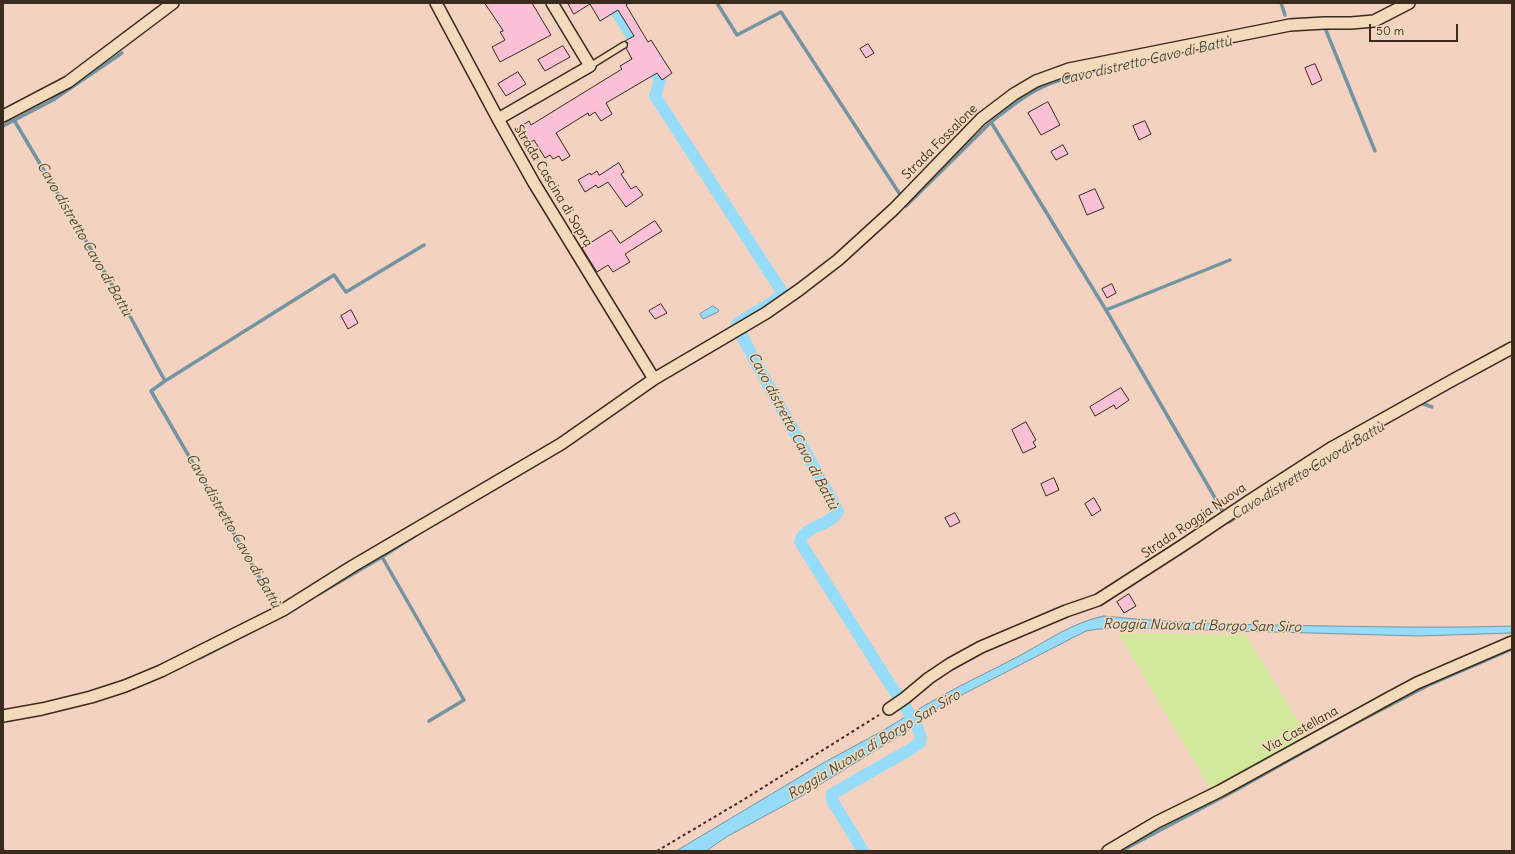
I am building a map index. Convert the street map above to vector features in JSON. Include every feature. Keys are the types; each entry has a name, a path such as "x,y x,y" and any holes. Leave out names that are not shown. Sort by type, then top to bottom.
{"street":[{"path":"3,116 68,82 173,3"},
{"name":"Strada Cascina di Sopra","path":"436,3 498,120 534,183 654,380"},
{"path":"498,120 590,66 552,3"},
{"name":"Strada Fossalone","path":"3,716 42,709 91,697 125,686 168,668 279,612 360,562 561,444 654,380 766,314 838,260 894,209 981,119 1014,94 1036,81 1068,69 1290,25 1374,21 1409,3"},
{"name":"Strada Roggia Nuova","path":"898,703 945,668 981,647 1066,611 1098,600 1333,447 1451,380 1512,348"},
{"name":"Via Castellana","path":"1108,851 1157,822 1220,791 1417,683 1512,642"}],"lane":[{"path":"590,66 624,45"}],"path":[{"path":"657,851 743,800 898,703"}],"green space":[{"path":"1118,633 1246,635 1308,737 1211,790"}],"water":[{"path":"713,306 719,310 718,312 703,319 700,314"},
{"name":"Roggia Nuova di Borgo San Siro","path":"1104,616 1160,621 1246,625 1422,627 1512,626 1512,633 1419,636 1128,628 1098,629 1086,631 940,706 917,725 911,714 1071,627"},
{"name":"Roggia Nuova di Borgo San Siro","path":"909,715 915,726 798,798 728,836 706,851 676,851 825,762"}],"building":[{"path":"485,3 532,3 551,35 500,62 492,47 505,40 500,32 503,31"},
{"path":"568,3 629,3 626,5 648,42 651,40 672,73 662,80 657,73 606,103 612,114 601,121 595,112 589,116 588,113 556,133 570,156 562,161 559,156 553,159 550,155 545,158 534,140 527,145 517,129 529,121 531,125 622,69 620,66 632,59 626,48 628,43 625,41 634,36 618,10 600,21 590,4 574,14"},
{"path":"868,44 874,53 866,58 860,49"},
{"path":"563,46 570,57 545,71 538,60"},
{"path":"1315,64 1322,80 1312,85 1305,68"},
{"path":"518,72 526,84 506,96 498,84"},
{"path":"1048,102 1060,125 1041,135 1028,113"},
{"path":"1145,121 1151,134 1139,140 1133,126"},
{"path":"1063,145 1068,154 1056,160 1051,152"},
{"path":"619,163 624,172 621,174 631,189 636,186 643,195 626,207 608,182 598,188 596,185 585,192 578,180 597,171 599,175"},
{"path":"1095,189 1104,208 1087,215 1079,196"},
{"path":"655,221 662,231 625,254 630,262 613,272 608,265 597,272 582,248 611,230 620,243"},
{"path":"1112,284 1116,293 1107,298 1102,289"},
{"path":"661,304 667,313 655,319 649,311"},
{"path":"351,310 358,323 348,329 341,316"},
{"path":"1121,388 1129,400 1116,409 1114,405 1095,416 1090,407"},
{"path":"1026,422 1036,440 1033,442 1036,447 1023,453 1012,430"},
{"path":"1054,478 1059,490 1046,496 1041,484"},
{"path":"1094,498 1101,510 1092,516 1085,504"},
{"path":"955,513 960,522 950,527 945,518"},
{"path":"1129,594 1136,606 1124,613 1117,602"}],"waterway":[{"name":"Cavo distretto Cavo di Battù","path":"611,3 660,80 655,96 784,295 738,323 737,326 838,511 830,520 807,532 800,542 906,708 921,737 920,742 911,749 832,794 832,800 863,851"},
{"name":"Cavo distretto Cavo di Battù","path":"717,3 737,35 781,12 901,196"},
{"name":"Cavo distretto Cavo di Battù","path":"1281,3 1285,15"},
{"path":"1322,28 1325,28 1375,151"},
{"name":"Cavo distretto Cavo di Battù","path":"3,126 53,100 122,53"},
{"name":"Cavo distretto Cavo di Battù","path":"991,122 1025,97 1047,85 1081,74 1139,60"},
{"name":"Cavo distretto Cavo di Battù","path":"14,120 124,305 165,381 151,391 279,611"},
{"name":"Cavo distretto Cavo di Battù","path":"906,206 991,122 1106,310 1230,260"},
{"name":"Cavo distretto Cavo di Battù","path":"165,381 334,275 346,292 424,245"},
{"name":"Cavo distretto Cavo di Battù","path":"1106,310 1229,522 1289,482"},
{"name":"Cavo distretto Cavo di Battù","path":"1418,405 1421,403 1432,407"},
{"name":"Cavo distretto Cavo di Battù","path":"1325,459 1364,436"},
{"path":"382,557 416,535"},
{"name":"Cavo distretto Cavo di Battù","path":"319,594 382,557 464,700 429,721"},
{"path":"200,658 262,626"},
{"path":"1121,851 1236,790 1348,727 1429,685 1512,649"}]}
